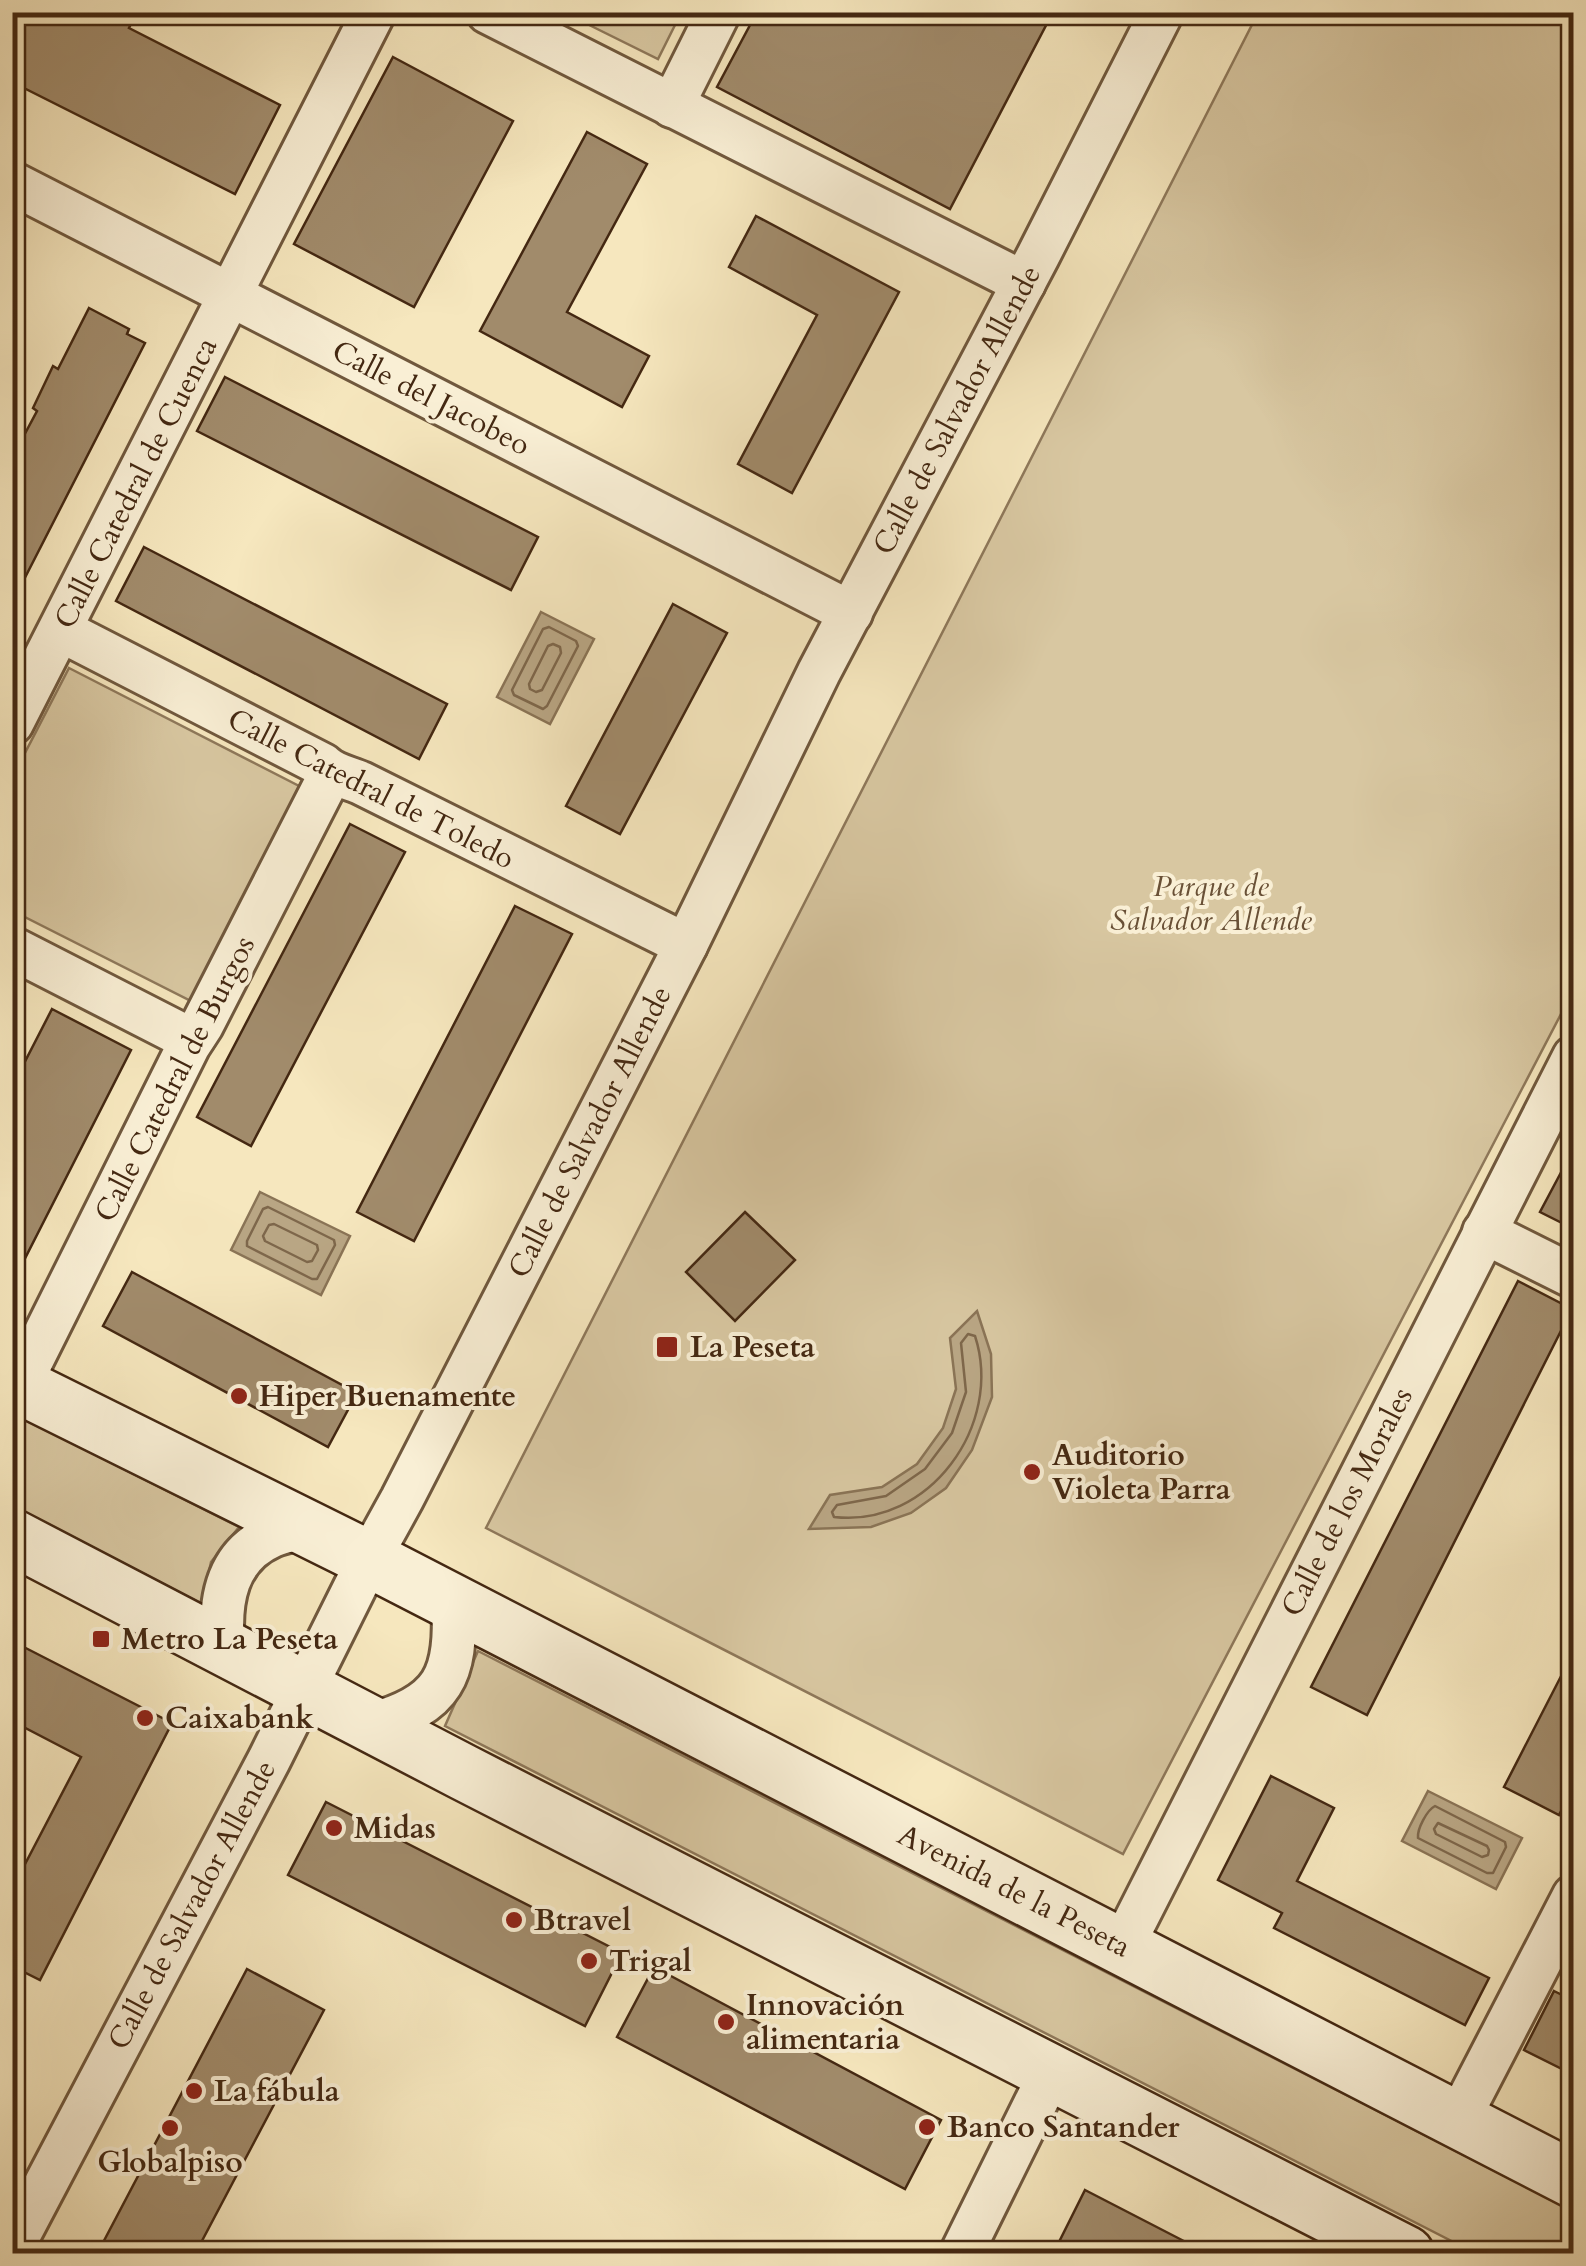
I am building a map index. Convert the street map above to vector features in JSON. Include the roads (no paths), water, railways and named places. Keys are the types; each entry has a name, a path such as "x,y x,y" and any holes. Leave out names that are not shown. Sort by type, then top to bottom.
{"street":[{"name":"Calle Catedral de Cuenca","path":"12,723 374,12"},
{"path":"488,12 1024,283"},
{"path":"672,106 718,12"},
{"name":"Calle de Salvador Allende","path":"12,2248 412,1482 686,944 818,672 1162,12"},
{"name":"Calle del Jacobeo","path":"12,183 850,613"},
{"name":"Calle Catedral de Toledo","path":"58,636 72,636 323,765 331,773 360,783 686,944"},
{"name":"Calle Catedral de Burgos","path":"18,1384 331,773"},
{"path":"12,948 180,1034 195,1034"},
{"name":"Calle de los Morales","path":"1122,1946 1574,1058"},
{"path":"1484,1232 1574,1278"},
{"name":"Avenida de la Peseta","path":"18,1384 370,1560 1574,2180"},
{"path":"223,1646 223,1595 234,1568 247,1551 272,1536 303,1527"},
{"path":"12,1536 1406,2254"},
{"path":"373,1724 423,1706 442,1686 455,1632 454,1604"},
{"path":"1457,2122 1574,1896"},
{"path":"961,2254 1051,2072"}],"water":[{"path":"541,612 594,639 550,724 497,697"},
{"path":"260,1192 350,1236 321,1295 231,1250"},
{"path":"977,1311 991,1354 992,1397 972,1450 946,1488 911,1513 871,1527 809,1529 830,1495 882,1487 917,1464 943,1428 956,1389 950,1338"},
{"path":"1428,1791 1522,1838 1496,1889 1402,1841"}],"place":[{"name":"La Peseta","path":"667,1347"},
{"name":"Hiper Buenamente","path":"239,1396"},
{"name":"Auditorio Violeta Parra","path":"1032,1472"},
{"name":"Metro La Peseta","path":"101,1639"},
{"name":"Caixabank","path":"145,1718"},
{"name":"Midas","path":"334,1828"},
{"name":"Btravel","path":"514,1920"},
{"name":"Trigal","path":"589,1961"},
{"name":"Innovación alimentaria","path":"726,2022"},
{"name":"La fábula","path":"194,2091"},
{"name":"Banco Santander","path":"927,2127"},
{"name":"Globalpiso","path":"170,2128"}],"park label":[{"name":"Parque de Salvador Allende","path":"1211,903"}]}
